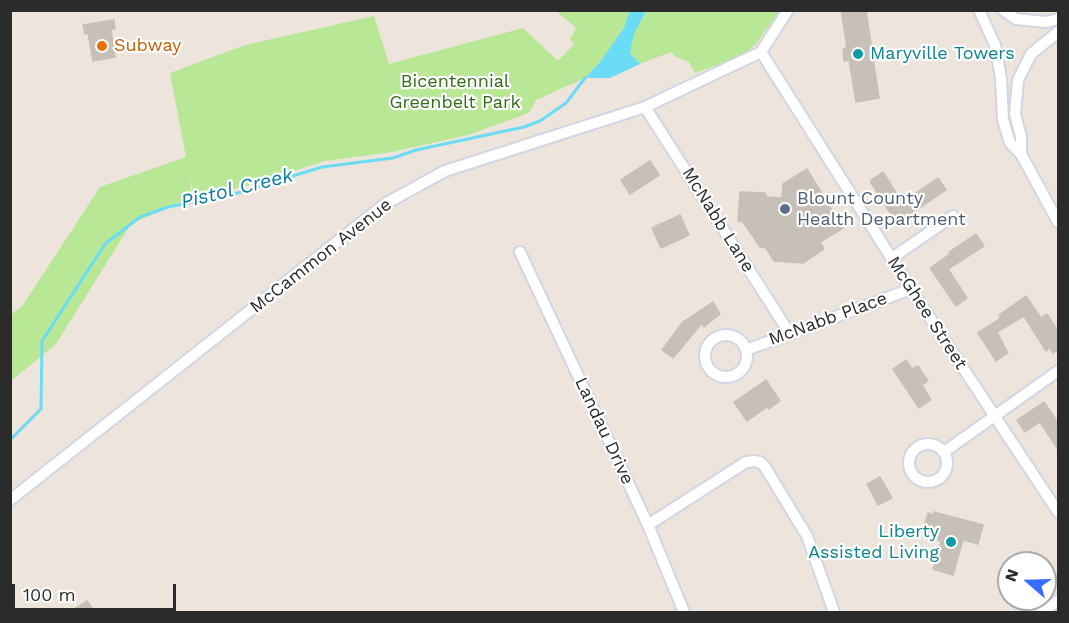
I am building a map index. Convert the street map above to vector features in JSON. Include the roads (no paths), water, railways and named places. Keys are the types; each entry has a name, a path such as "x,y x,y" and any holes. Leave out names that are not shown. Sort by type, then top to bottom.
{"street":[{"path":"761,52 789,10"},
{"path":"979,10 995,45 1001,78 1003,120 1010,143 1021,154 1059,222"},
{"path":"1003,10 1016,19 1046,22 1059,19"},
{"path":"1021,154 1021,136 1015,114 1018,80 1031,54 1059,32"},
{"name":"McCammon Avenue","path":"10,500 385,204 445,171 645,107 761,52"},
{"name":"McGhee Street","path":"761,52 911,289 1059,512"},
{"name":"McNabb Lane","path":"645,107 790,334"},
{"path":"892,258 953,216"},
{"name":"Landau Drive","path":"520,252 648,525 684,612"},
{"name":"McNabb Place","path":"746,350 911,289"},
{"name":"McNabb Place","path":"731,335 743,344 746,350 746,363 737,374 731,376 725,377 712,373 705,362 706,347 716,337 731,335"},
{"path":"944,452 1059,371"},
{"path":"648,525 746,462 760,462 807,536 834,612"},
{"path":"1041,612 1059,601"}],"water":[{"path":"630,10 646,11 634,34 630,53 640,64 610,78 585,78 599,63 624,28"}],"waterway":[{"name":"Pistol Creek","path":"10,440 41,409 42,341 105,244 140,217 168,207 234,194 322,167 393,158 416,150 524,127 540,121 566,103 585,78"}],"place":[{"name":"Subway","path":"102,46"},
{"name":"Maryville Towers","path":"858,54"},
{"name":"Blount County Health Department","path":"785,209"},
{"name":"Liberty Assisted Living","path":"951,542"}],"park label":[{"name":"Bicentennial Greenbelt Park","path":"455,92"}]}
